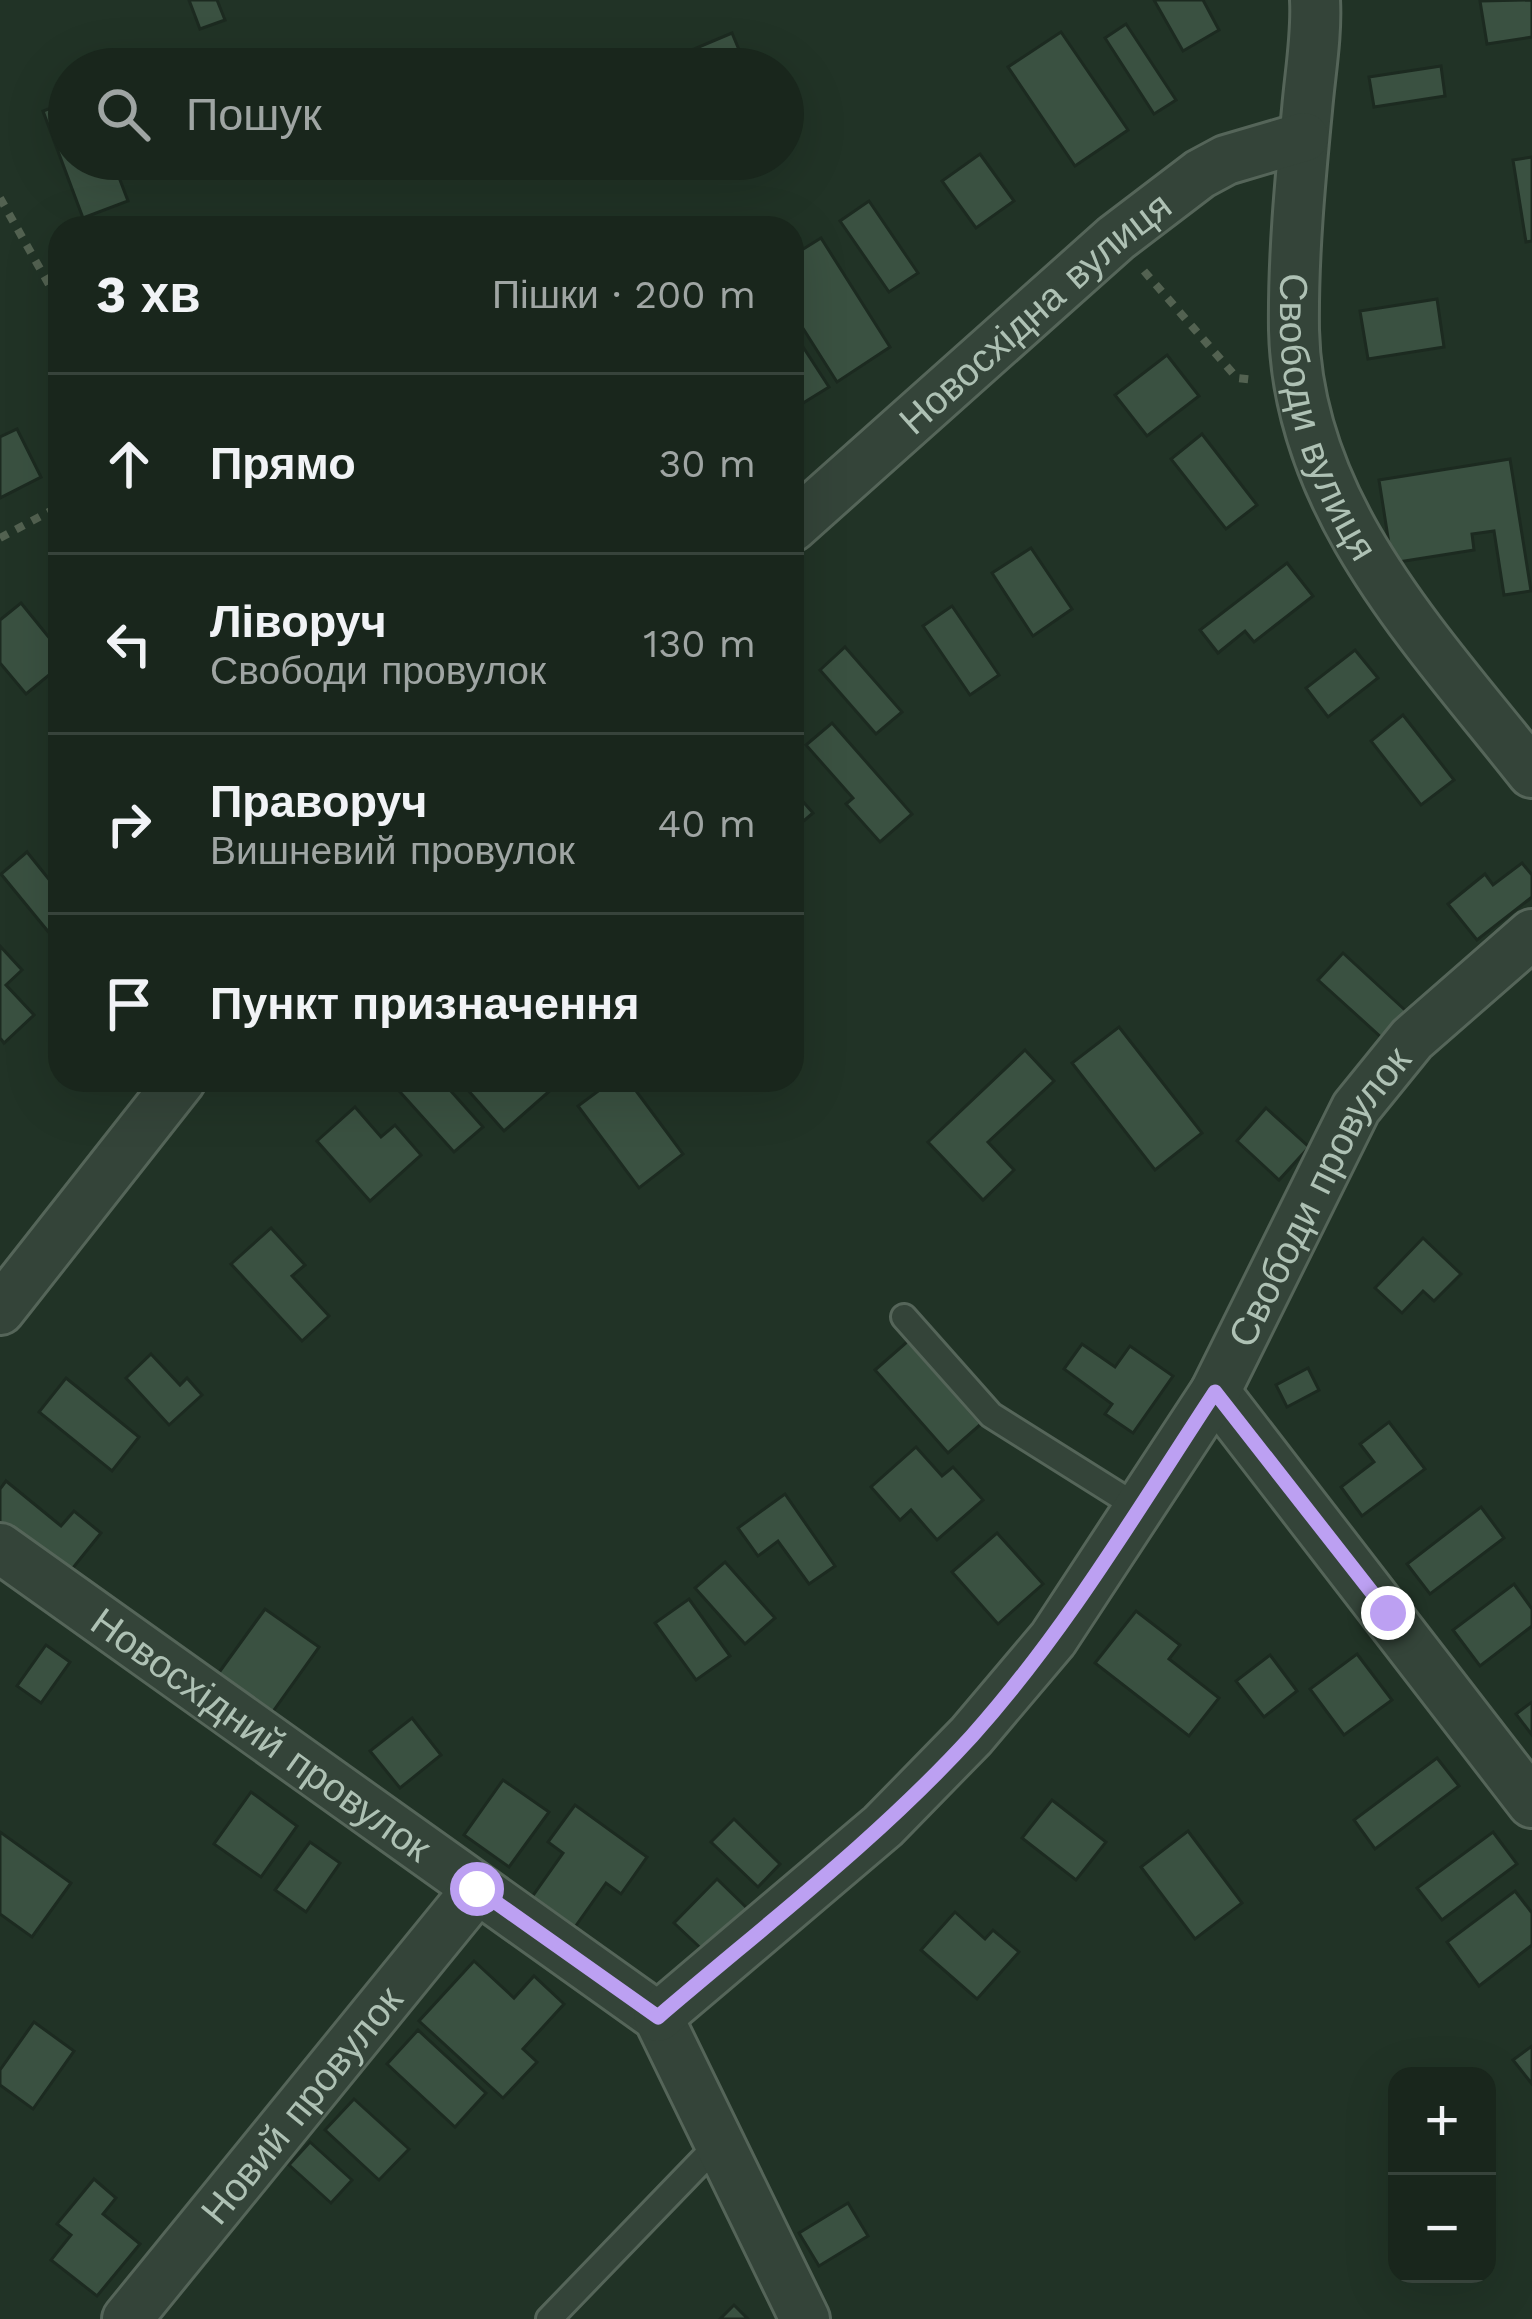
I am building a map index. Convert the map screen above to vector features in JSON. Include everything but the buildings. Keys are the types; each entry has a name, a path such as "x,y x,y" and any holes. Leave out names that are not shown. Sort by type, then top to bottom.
{"street":[{"name":"Свободи вулиця","path":"1316,0 1294,328 1310,441 1340,509 1400,606 1532,773"},
{"name":"Новосхідна вулиця","path":"804,516 1116,238 1200,174 1226,160 1304,137"},
{"name":"Свободи провулок","path":"658,2017 883,1826 971,1736 1053,1639 1215,1392 1356,1108 1412,1039 1532,934"},
{"path":"0,1310 172,1092"},
{"path":"1215,1392 1532,1802"},
{"name":"Новосхідний провулок","path":"0,1548 658,2017 805,2319"},
{"name":"Новий провулок","path":"127,2319 477,1889"}],"lane":[{"path":"904,1317 991,1415 1139,1508"},
{"path":"549,2319 719,2143"}],"path":[{"path":"0,198 48,283"},
{"path":"1116,238 1237,378 1299,387"},
{"path":"0,538 48,512"}],"route":[{"path":"477,1889 658,2017 883,1826 971,1736 1053,1639 1215,1392 1388,1613"}]}
